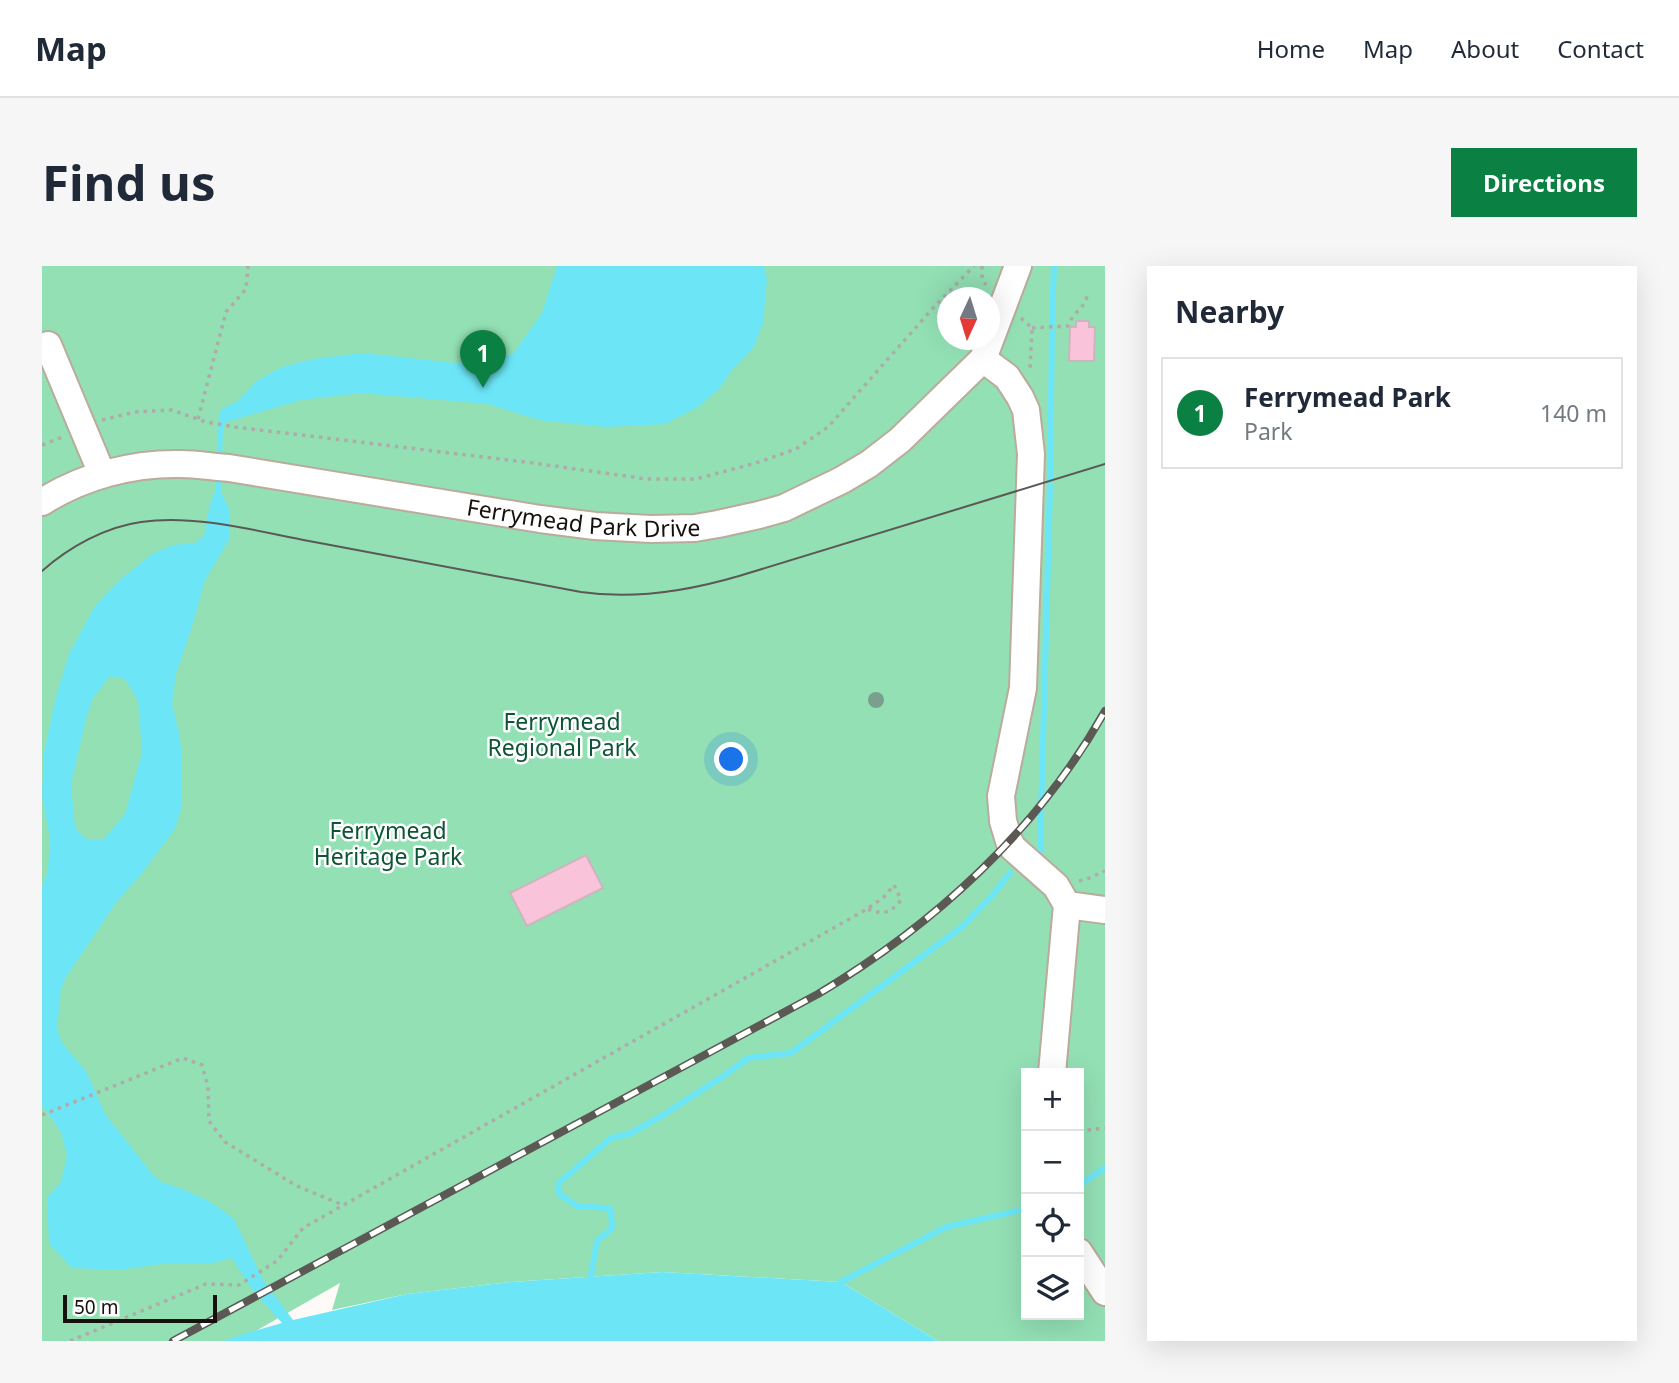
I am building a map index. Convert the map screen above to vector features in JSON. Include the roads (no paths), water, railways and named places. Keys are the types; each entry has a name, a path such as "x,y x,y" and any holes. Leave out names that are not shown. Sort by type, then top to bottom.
{"street":[{"name":"Ferrymead Park Drive","path":"42,502 69,486 102,474 128,468 181,464 218,467 595,526 662,529 718,524 784,508 842,480 869,464 900,440 983,359 1018,266"},
{"path":"48,345 102,474"},
{"path":"983,359 1007,377 1020,397 1026,411 1031,454 1023,688 1003,783 1001,809 1009,841 1018,853 1056,886 1067,905 1052,1068"},
{"path":"1067,905 1105,910"},
{"path":"1082,1257 1105,1292"}],"water":[{"path":"557,266 764,266 767,280 763,323 754,347 732,370 719,389 698,407 665,424 606,427 539,420 488,404 361,393 301,400 226,422 223,429 221,492 230,511 230,538 205,580 176,674 172,704 182,755 181,809 175,829 118,900 66,977 61,989 57,1029 62,1043 86,1071 105,1114 154,1176 161,1182 212,1203 234,1219 263,1280 293,1320 407,1294 511,1282 662,1272 841,1282 938,1341 224,1341 282,1323 251,1288 232,1258 213,1263 169,1263 118,1270 72,1268 49,1244 47,1198 61,1182 67,1156 61,1132 42,1105 42,887 48,870 50,838 42,796 44,753 69,654 95,606 122,578 152,554 173,545 195,543 204,536 215,492 219,413 238,401 258,380 282,367 313,359 363,353 455,363 513,354 542,313","holes":["110,676 125,679 138,700 142,753 125,814 104,839 86,839 75,828 71,784 87,715 93,698"]}],"waterway":[{"path":"1052,323 1054,266"},
{"path":"1050,479 1052,330"},
{"path":"1040,852 1050,485"},
{"path":"591,1275 597,1241 612,1228 611,1209 577,1206 559,1194 559,1183 611,1138 629,1134 660,1117 748,1058 791,1053 962,927 1010,873"},
{"path":"1084,1182 1105,1168"},
{"path":"841,1282 946,1227 1021,1210"}],"tram line":[{"path":"42,571 76,546 114,528 141,522 183,520 247,528 581,592 621,595 661,593 739,576 1105,464"}],"railway":[{"path":"173,1341 818,994 861,967 942,906 1015,835 1048,796 1105,711"}],"place":[{"name":"Ferrymead Park","path":"483,388"}],"park label":[{"name":"Ferrymead Regional Park","path":"562,735"},
{"name":"Ferrymead Heritage Park","path":"388,844"}]}
